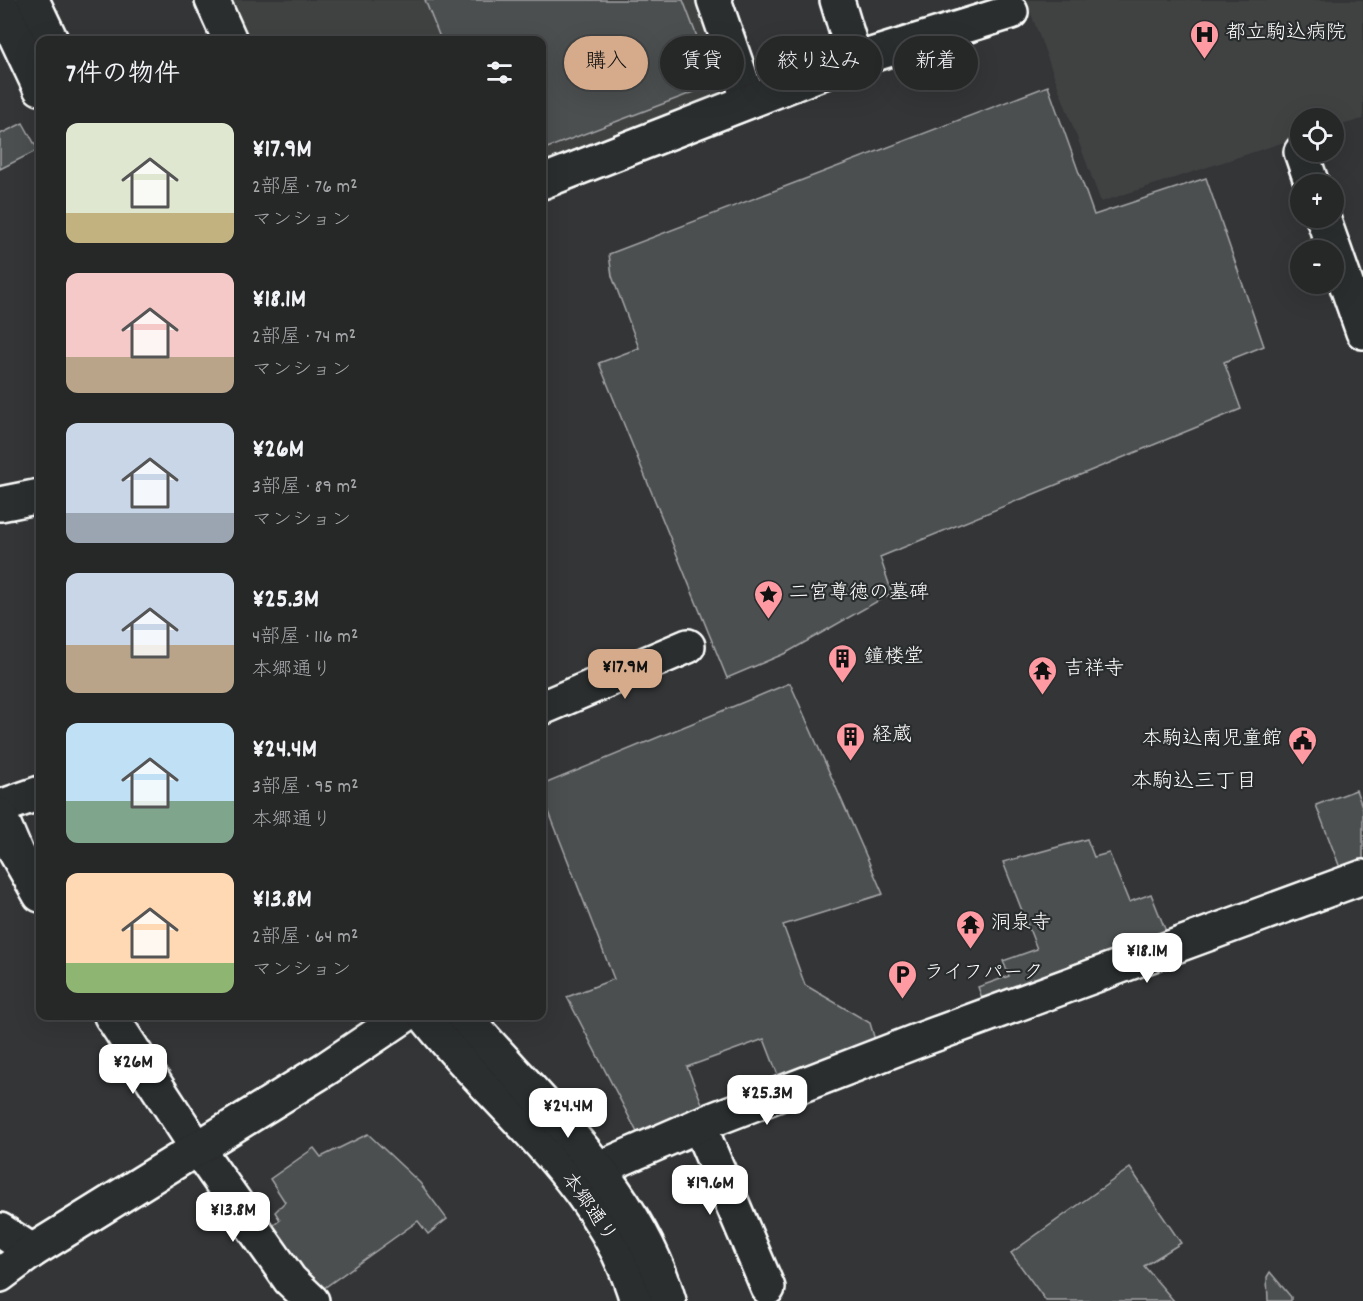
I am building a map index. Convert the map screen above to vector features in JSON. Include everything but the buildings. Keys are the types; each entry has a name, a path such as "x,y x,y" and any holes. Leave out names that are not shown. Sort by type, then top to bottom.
{"street":[{"path":"212,0 228,36"},
{"path":"714,0 749,101"},
{"path":"837,0 848,36"},
{"path":"24,5 48,36"},
{"path":"24,5 36,67"},
{"path":"882,52 1011,12"},
{"path":"546,181 777,90"},
{"path":"1327,228 1363,332"},
{"path":"0,504 36,497"},
{"path":"546,706 688,646"},
{"path":"0,807 36,794"},
{"path":"0,815 16,853 36,888"},
{"path":"600,1168 699,1125 936,1034 1363,877"},
{"path":"114,1020 197,1148 290,1280 312,1301"},
{"path":"0,1275 32,1251 197,1148 327,1068 412,1020"},
{"name":"本郷通り","path":"423,1020 583,1194 610,1235 631,1280 637,1301"},
{"name":"本郷通り","path":"468,1020 600,1168 649,1246 669,1301"},
{"path":"699,1125 768,1288"},
{"path":"0,1230 32,1251"}],"shaded area":[{"path":"223,0 705,0 718,36 660,36 660,90 736,90 738,95 546,171 546,36 238,36"},
{"path":"425,0 683,0 697,36 660,36 660,90 699,90 546,148 546,36 439,36"},
{"name":"都立駒込病院","path":"1026,0 1363,0 1363,119 1344,124 1344,108 1290,108 1290,140 1101,202"},
{"path":"1048,86 1094,215 1206,178 1264,346 1224,362 1241,409 880,557 892,593 786,653 727,678 599,363 639,348 612,276 609,254"},
{"path":"23,123 36,146 36,151 0,169 0,134"},
{"path":"790,683 883,894 783,925 805,985 870,1023 877,1047 781,1083 764,1039 687,1067 706,1113 640,1138 567,997 614,979 546,804 546,783"},
{"path":"1356,790 1363,809 1363,865 1342,873 1316,805"},
{"path":"1087,839 1094,857 1109,853 1129,902 1151,894 1171,944 987,1012 978,987 1009,976 1003,961 1037,949 1003,862"},
{"path":"368,1134 420,1183 447,1219 428,1234 418,1221 317,1293 265,1232 280,1220 275,1212 285,1202 270,1179 314,1148 321,1157"},
{"path":"1130,1168 1181,1243 1144,1266 1174,1301 1046,1301 1011,1253"},
{"path":"1270,1272 1291,1297 1291,1301 1268,1301 1267,1277"}],"place":[{"name":"都立駒込病院","path":"1205,60"},
{"name":"二宮尊徳の墓碑","path":"768,620"},
{"name":"鐘楼堂","path":"843,684"},
{"name":"吉祥寺","path":"1043,696"},
{"name":"経蔵","path":"851,762"},
{"name":"本駒込南児童館","path":"1303,766"},
{"name":"洞泉寺","path":"970,950"},
{"name":"ライフパーク","path":"903,1000"}],"district":[{"name":"本駒込三丁目","path":"1194,783"}]}
